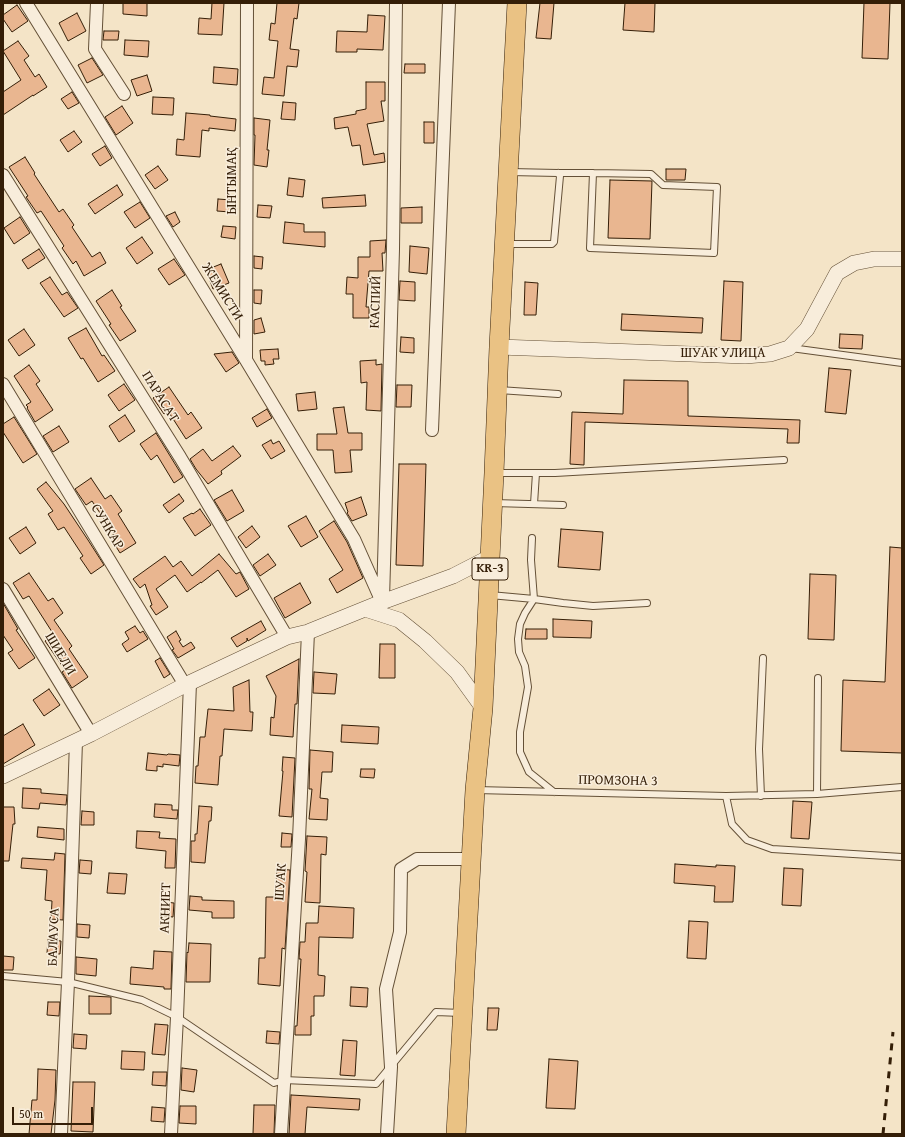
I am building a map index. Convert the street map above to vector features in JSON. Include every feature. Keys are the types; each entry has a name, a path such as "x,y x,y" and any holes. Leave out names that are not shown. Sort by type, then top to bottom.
{"main road":[{"name":"KR-3","path":"456,1134 475,790 483,708 499,347 517,3"}],"street":[{"name":"ЖЕМИСТИ","path":"26,3 246,360 354,539 382,602"},
{"path":"97,3 96,49 124,94"},
{"name":"ЫНТЫМАҚ","path":"246,360 247,3"},
{"name":"КАСПИЙ","path":"382,602 393,250 396,3"},
{"path":"432,430 450,3"},
{"name":"ПАРАСАТ","path":"3,175 180,457 286,637"},
{"path":"790,348 807,329 837,273 854,264 874,259 902,258"},
{"name":"ШУАК УЛИЦА","path":"499,347 745,356 770,354 790,348"},
{"name":"СУНКАР","path":"3,384 187,684"},
{"path":"3,776 91,734 187,684 286,637 308,632 382,602 453,576 490,557"},
{"name":"ШИЕЛИ","path":"3,589 91,734"},
{"path":"365,609 399,620 425,641 457,672 483,708"},
{"name":"ШУАК","path":"281,1134 299,839 308,632"},
{"name":"АКНИЕТ","path":"171,1134 178,1017 187,684"},
{"name":"БАЛАУСА","path":"61,1134 76,741"},
{"path":"387,1134 391,1067 386,989 400,932 401,869 417,860 471,859"}],"lane":[{"path":"508,172 558,173 593,173 650,174 664,184 717,187 714,253 590,248 593,173"},
{"path":"504,244 552,244 554,242 560,176 558,173"},
{"path":"790,348 902,362"},
{"path":"497,390 558,394"},
{"path":"494,473 563,472 784,460"},
{"path":"534,504 536,473"},
{"path":"493,503 563,505"},
{"path":"532,538 531,560 534,599 520,624 518,639 519,652 525,666 528,687 520,732 520,752 529,772 554,792"},
{"path":"488,595 593,606 647,603"},
{"path":"761,796 759,749 763,658"},
{"path":"817,794 818,678"},
{"name":"ПРОМЗОНА 3","path":"475,790 761,796 817,794 902,787"},
{"path":"726,796 732,824 747,840 772,849 902,858"},
{"path":"3,976 68,982 142,1000 178,1017 274,1083 284,1080 376,1084 436,1012 463,1013"}],"building":[{"path":"123,3 147,3 147,16 123,14"},
{"path":"212,3 224,3 222,35 198,34 199,18 211,19"},
{"path":"277,3 299,3 297,19 294,18 290,49 299,50 297,67 287,66 284,96 262,94 264,77 274,78 278,41 269,40 271,23 275,24"},
{"path":"540,3 554,3 551,39 536,38"},
{"path":"625,3 655,3 654,32 623,30"},
{"path":"864,3 890,3 888,59 862,58"},
{"path":"17,5 28,21 12,32 3,19 3,15"},
{"path":"77,13 86,31 68,41 59,23"},
{"path":"368,15 385,16 383,50 357,49 357,52 336,52 337,31 367,32"},
{"path":"104,31 119,31 118,40 103,40"},
{"path":"125,40 149,41 148,57 124,55"},
{"path":"18,41 29,56 24,60 35,77 39,74 47,87 3,115 3,92 21,80 3,51"},
{"path":"92,58 103,75 87,83 78,65"},
{"path":"405,64 425,64 425,73 404,73"},
{"path":"214,67 238,69 237,85 213,83"},
{"path":"147,75 152,91 137,96 131,80"},
{"path":"366,82 385,82 385,101 381,101 384,121 367,124 374,155 384,153 385,162 363,165 360,145 352,146 348,127 335,129 334,118 356,114 356,111 366,109"},
{"path":"72,92 79,103 68,109 61,99"},
{"path":"153,97 174,98 173,115 152,114"},
{"path":"283,102 296,103 295,120 281,119"},
{"path":"122,106 133,123 116,135 105,117"},
{"path":"186,113 236,119 235,131 209,128 209,131 202,130 200,157 176,155 177,139 184,140"},
{"path":"254,118 270,120 267,167 254,165"},
{"path":"424,122 434,122 434,143 424,143"},
{"path":"74,131 82,142 68,152 60,140"},
{"path":"105,146 112,158 100,166 92,154"},
{"path":"25,157 35,173 34,174 59,212 63,209 74,225 72,227 92,257 100,252 106,263 84,276 76,261 73,264 62,248 64,246 41,211 37,213 9,167"},
{"path":"158,166 168,180 155,189 145,175"},
{"path":"666,169 686,169 685,180 666,180"},
{"path":"289,178 305,180 303,197 287,195"},
{"path":"610,180 652,181 650,239 608,238"},
{"path":"117,185 123,195 95,214 88,204"},
{"path":"365,195 366,206 323,208 322,198"},
{"path":"218,199 231,200 230,212 217,211"},
{"path":"140,202 150,218 135,228 124,212"},
{"path":"258,205 272,206 270,218 257,217"},
{"path":"422,207 422,223 401,223 401,208"},
{"path":"175,212 180,222 173,227 166,216"},
{"path":"20,217 30,233 14,244 4,228"},
{"path":"285,222 304,224 304,232 325,232 325,247 283,243"},
{"path":"223,226 236,227 235,239 221,237"},
{"path":"142,237 153,253 137,264 126,248"},
{"path":"386,240 385,253 382,253 383,271 369,271 366,307 369,307 369,318 353,318 353,294 346,294 347,277 358,278 358,257 370,257 370,241"},
{"path":"410,246 429,248 427,274 409,272"},
{"path":"39,249 45,258 28,269 22,260"},
{"path":"254,256 263,257 262,269 254,268"},
{"path":"174,259 185,275 169,285 158,269"},
{"path":"221,264 229,283 213,289 206,270"},
{"path":"50,277 62,295 67,292 78,308 64,317 40,283"},
{"path":"400,281 415,282 415,301 399,300"},
{"path":"724,281 743,282 741,341 721,340"},
{"path":"525,282 538,283 536,315 524,315"},
{"path":"112,290 122,306 120,307 136,331 120,341 109,325 111,324 96,301"},
{"path":"254,290 262,290 261,304 254,303"},
{"path":"622,314 703,318 702,333 621,330"},
{"path":"261,318 265,332 254,334 254,320"},
{"path":"86,328 102,356 104,355 115,371 98,382 68,338"},
{"path":"24,329 35,345 19,356 8,340"},
{"path":"840,334 863,335 862,349 839,348"},
{"path":"401,337 414,338 414,353 400,352"},
{"path":"278,349 279,359 273,359 274,364 265,365 265,361 261,361 260,350"},
{"path":"232,352 239,363 226,372 214,354"},
{"path":"376,360 376,365 382,364 381,411 366,410 367,382 361,383 360,361"},
{"path":"29,365 40,381 36,384 53,410 35,422 26,405 31,402 14,376"},
{"path":"829,368 851,370 846,414 825,412"},
{"path":"624,380 688,381 688,416 800,420 799,443 787,443 788,429 585,422 584,465 570,464 572,412 623,414"},
{"path":"124,384 135,400 119,411 108,395"},
{"path":"397,385 412,385 411,407 396,407"},
{"path":"169,387 188,415 191,412 202,428 186,439 168,411 164,414 153,398"},
{"path":"315,392 317,409 298,411 296,394"},
{"path":"344,407 348,433 362,433 362,450 350,450 352,472 335,473 333,450 317,450 317,434 337,434 333,408"},
{"path":"267,409 272,418 257,427 252,418"},
{"path":"125,415 135,431 119,442 109,426"},
{"path":"14,417 37,454 23,463 3,432 3,424"},
{"path":"59,426 69,442 53,452 43,436"},
{"path":"156,433 183,477 174,483 157,455 151,460 140,444"},
{"path":"271,440 273,444 279,441 285,451 271,459 262,445"},
{"path":"233,446 241,456 221,471 222,474 208,484 190,459 203,449 212,461"},
{"path":"399,464 426,464 423,566 396,565"},
{"path":"91,478 105,499 111,495 122,511 118,514 136,543 120,553 110,537 114,534 92,501 86,505 75,489"},
{"path":"46,482 64,504 104,565 91,574 80,558 83,556 64,527 58,530 48,514 53,511 37,489"},
{"path":"232,490 244,511 227,521 214,500"},
{"path":"179,494 184,501 169,513 163,505"},
{"path":"361,497 367,515 352,521 347,513 345,503"},
{"path":"200,509 211,525 195,536 183,518"},
{"path":"306,516 318,537 301,547 288,526"},
{"path":"334,521 347,542 363,578 337,593 329,579 343,570 319,531"},
{"path":"252,526 260,537 246,548 238,537"},
{"path":"26,527 36,543 20,554 9,538"},
{"path":"561,529 603,532 600,570 558,567"},
{"path":"890,547 902,548 902,753 841,751 843,680 885,682"},
{"path":"219,554 236,574 240,572 249,589 236,597 218,570 187,592 175,575 156,589 168,607 156,615 150,606 152,605 145,584 140,588 133,579 165,556 173,567 181,561 192,576"},
{"path":"268,554 276,565 260,576 253,565"},
{"path":"29,573 48,601 53,598 63,613 54,620 72,646 69,649 88,677 72,688 62,672 65,670 45,641 54,635 29,596 23,599 13,583"},
{"path":"810,574 836,575 834,640 808,639"},
{"path":"300,583 311,603 285,618 274,598"},
{"path":"3,603 18,629 16,630 35,658 19,669 8,653 13,650 3,635"},
{"path":"553,619 592,621 591,638 553,637"},
{"path":"261,621 266,630 248,641 247,638 247,641 237,647 231,638"},
{"path":"135,626 140,633 143,631 148,639 127,652 122,644 129,639 125,632"},
{"path":"526,629 547,629 547,639 525,639"},
{"path":"176,631 181,640 179,641 183,647 191,642 195,648 178,658 172,650 174,649 167,637"},
{"path":"380,644 395,644 395,678 379,678"},
{"path":"160,658 170,674 164,678 155,661"},
{"path":"299,659 297,704 295,704 293,737 270,735 271,717 274,718 276,696 266,676"},
{"path":"314,672 337,674 335,694 313,693"},
{"path":"249,680 250,712 253,712 252,731 224,729 218,785 195,783 200,737 205,737 208,709 234,711 233,687"},
{"path":"49,689 60,705 44,716 33,700"},
{"path":"23,724 35,745 3,764 3,736"},
{"path":"342,725 379,727 378,744 341,742"},
{"path":"310,750 333,752 332,772 322,772 320,798 328,799 327,820 309,819 312,789 309,789"},
{"path":"148,753 180,755 179,766 163,764 163,767 157,766 157,771 146,770"},
{"path":"283,757 295,758 292,817 279,816"},
{"path":"361,769 375,769 374,778 360,777"},
{"path":"23,788 41,789 41,793 67,795 66,805 40,803 39,809 22,808"},
{"path":"793,801 812,802 809,839 791,838"},
{"path":"155,804 172,805 172,810 178,810 177,819 154,817"},
{"path":"199,806 212,807 211,821 209,821 205,863 191,862 191,841 195,841 195,834 197,834"},
{"path":"3,807 14,807 15,824 13,824 9,861 3,861"},
{"path":"82,811 94,812 94,825 81,825"},
{"path":"38,827 64,829 64,840 37,837"},
{"path":"137,831 160,832 159,838 176,839 175,868 165,868 166,851 136,848"},
{"path":"282,833 292,834 291,847 281,847"},
{"path":"307,836 327,837 326,855 321,854 320,903 305,902"},
{"path":"55,853 65,854 63,920 51,919 52,901 45,900 47,870 21,868 22,858 54,860"},
{"path":"80,860 92,861 91,874 79,873"},
{"path":"675,864 716,867 716,865 735,866 733,902 714,902 715,886 674,883"},
{"path":"784,868 803,869 801,906 782,905"},
{"path":"277,869 290,870 285,949 282,948 280,986 258,984 259,958 265,958 266,897 275,897"},
{"path":"109,873 127,874 125,894 107,893"},
{"path":"190,896 202,897 202,900 234,901 234,918 212,918 212,912 189,910"},
{"path":"165,902 174,903 173,917 164,916"},
{"path":"319,906 354,908 353,938 319,937 318,975 325,976 324,996 314,996 314,1016 311,1016 311,1035 295,1035 295,1026 297,1026 301,959 299,959 300,942 305,942 306,923 318,923"},
{"path":"689,921 708,922 706,959 687,958"},
{"path":"77,924 90,925 89,938 77,937"},
{"path":"48,940 61,941 60,954 47,953"},
{"path":"189,943 211,944 210,982 186,982 187,952 188,953"},
{"path":"154,951 172,952 171,989 130,984 131,967 153,969"},
{"path":"3,956 14,957 13,970 3,970"},
{"path":"76,957 97,959 96,976 76,974"},
{"path":"351,987 368,988 367,1007 350,1006"},
{"path":"89,996 111,997 111,1014 89,1014"},
{"path":"48,1002 60,1002 59,1016 47,1015"},
{"path":"488,1008 499,1008 497,1030 487,1030"},
{"path":"155,1024 168,1025 165,1055 152,1054"},
{"path":"267,1031 280,1032 279,1044 266,1043"},
{"path":"74,1034 87,1035 86,1049 73,1048"},
{"path":"343,1040 357,1041 355,1076 340,1075"},
{"path":"122,1051 145,1052 144,1070 121,1069"},
{"path":"549,1059 578,1061 575,1109 546,1108"},
{"path":"182,1068 197,1070 194,1092 181,1090"},
{"path":"38,1069 56,1070 55,1100 51,1134 29,1134 32,1100 37,1100"},
{"path":"153,1072 167,1072 166,1086 152,1085"},
{"path":"73,1082 95,1082 93,1132 71,1131"},
{"path":"291,1095 360,1099 359,1110 307,1107 305,1134 289,1134"},
{"path":"254,1105 275,1105 274,1134 253,1134"},
{"path":"180,1106 196,1106 196,1124 179,1123"},
{"path":"152,1107 165,1108 164,1122 151,1121"}],"railway":[{"path":"883,1134 893,1032"}]}
